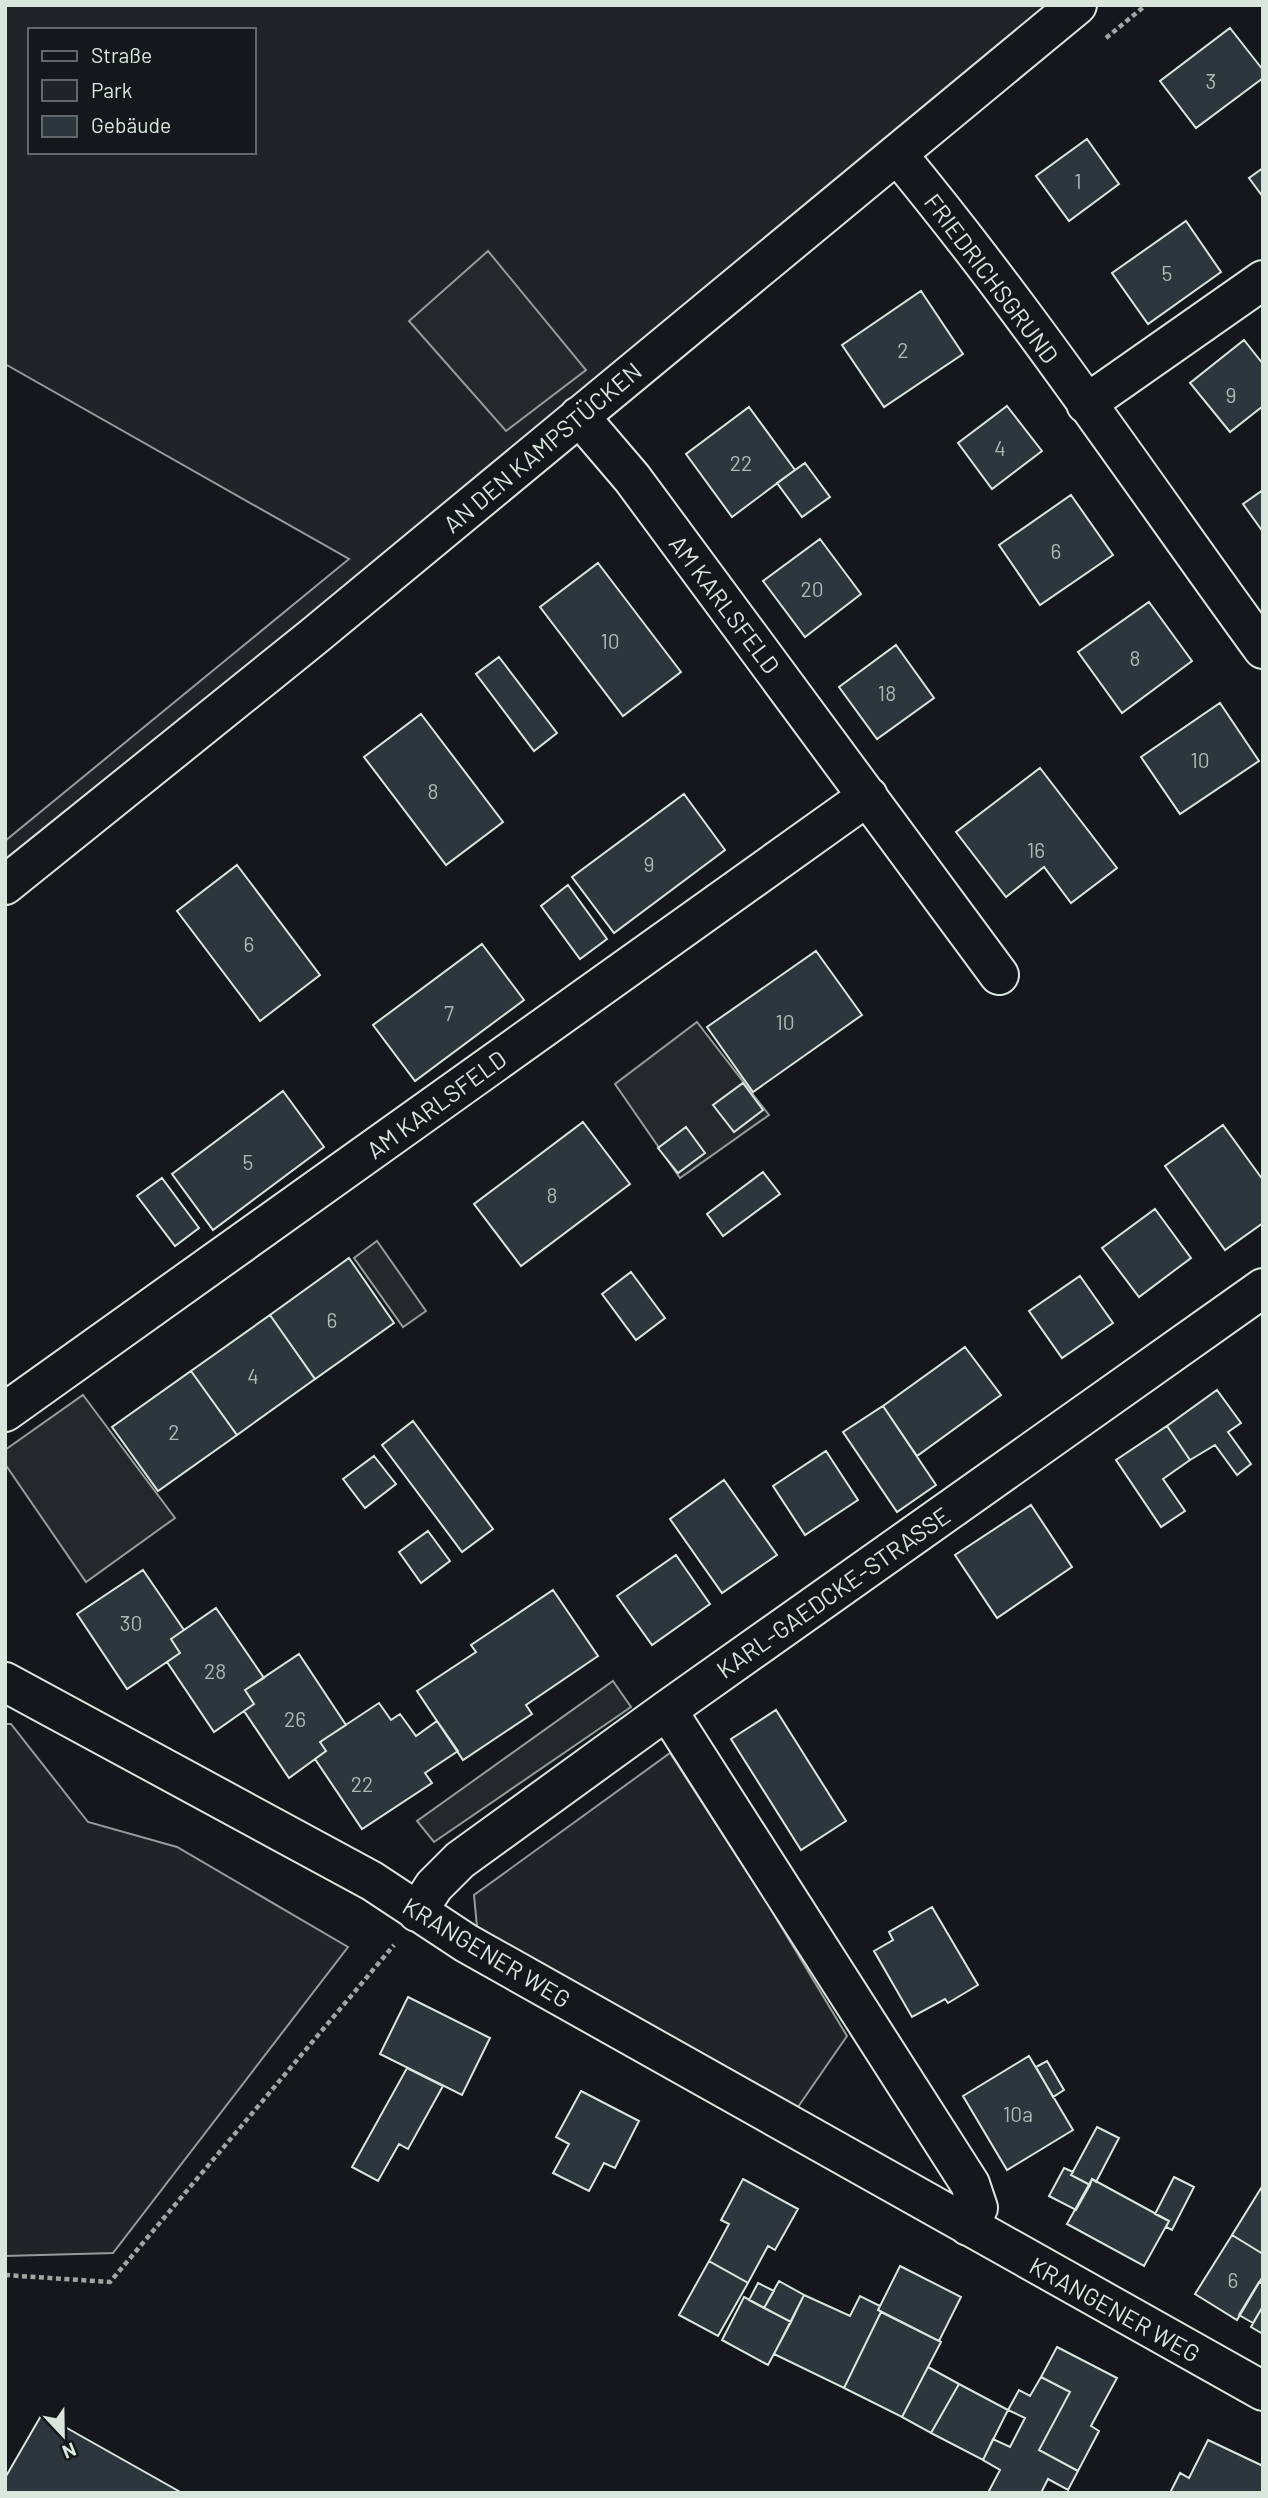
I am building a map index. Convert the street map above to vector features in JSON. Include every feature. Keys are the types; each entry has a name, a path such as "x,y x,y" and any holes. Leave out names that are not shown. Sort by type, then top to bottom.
{"street":[{"name":"AN DEN KAMPSTÜCKEN","path":"5,885 313,637 1077,5"},
{"name":"FRIEDRICHSGRUND","path":"897,154 942,209 1260,638"},
{"path":"1086,404 1263,280"},
{"name":"AM KARLSFELD","path":"579,416 632,478 999,975"},
{"name":"AM KARLSFELD","path":"5,1412 867,796"},
{"name":"KARL-GAEDCKE-STRASSE","path":"417,1912 434,1886 460,1860 1263,1288"},
{"name":"KRANGENER WEG","path":"5,1682 372,1881 477,1950 1263,2391"},
{"path":"667,1710 970,2184 978,2208 968,2226"}],"path":[{"path":"5,2275 110,2282 400,1939 417,1912"}],"green space":[{"path":"5,5 1053,5 5,865 5,841 349,559 5,364"},
{"path":"5,1724 11,1724 88,1822 177,1847 348,1947 113,2253 5,2256"},
{"path":"670,1753 764,1898 847,2036 798,2107 477,1927 474,1895"}],"shaded area":[{"path":"488,251 586,370 506,431 409,321"},
{"path":"697,1022 769,1115 680,1178 615,1084"},
{"path":"377,1241 426,1311 403,1327 354,1258"},
{"path":"83,1395 175,1518 86,1582 5,1464 5,1450"},
{"path":"613,1681 631,1707 434,1842 417,1821"}],"building":[{"path":"1230,28 1263,70 1263,78 1196,128 1160,81"},
{"path":"1087,139 1119,184 1069,221 1036,176"},
{"path":"1263,168 1263,197 1249,178"},
{"path":"1186,221 1221,272 1148,324 1112,273"},
{"path":"921,291 963,354 884,407 842,345"},
{"path":"1244,340 1263,364 1263,406 1230,432 1190,383"},
{"path":"1007,406 1042,451 992,489 958,443"},
{"path":"749,407 795,470 732,517 686,454"},
{"path":"805,463 830,497 802,517 777,483"},
{"path":"1263,490 1263,532 1243,504"},
{"path":"1071,495 1113,555 1040,605 999,545"},
{"path":"820,539 861,594 805,637 763,581"},
{"path":"598,563 681,672 623,716 540,607"},
{"path":"1149,602 1192,661 1122,713 1078,652"},
{"path":"896,645 934,698 877,739 839,687"},
{"path":"499,657 557,733 534,751 476,674"},
{"path":"1220,703 1259,761 1180,814 1141,757"},
{"path":"421,714 503,822 446,865 364,757"},
{"path":"1040,768 1117,868 1071,903 1044,867 1006,897 956,832"},
{"path":"684,794 725,850 614,933 572,877"},
{"path":"237,865 320,975 260,1021 177,911"},
{"path":"568,885 607,939 580,959 541,906"},
{"path":"482,944 524,1000 415,1081 373,1025"},
{"path":"816,951 862,1015 753,1092 707,1027"},
{"path":"743,1083 763,1110 734,1132 713,1105"},
{"path":"283,1091 324,1147 213,1230 172,1174"},
{"path":"583,1122 630,1184 521,1266 474,1204"},
{"path":"1223,1125 1263,1180 1263,1223 1225,1250 1165,1166"},
{"path":"686,1127 705,1153 678,1173 658,1148"},
{"path":"763,1172 780,1194 723,1236 707,1214"},
{"path":"162,1178 199,1228 175,1246 137,1196"},
{"path":"1155,1209 1191,1258 1139,1297 1102,1248"},
{"path":"349,1258 394,1323 315,1379 270,1315"},
{"path":"631,1272 665,1318 636,1340 602,1294"},
{"path":"1080,1276 1113,1323 1062,1358 1029,1311"},
{"path":"270,1315 315,1379 237,1435 191,1371"},
{"path":"965,1347 1001,1395 917,1456 883,1406"},
{"path":"191,1371 237,1435 158,1491 112,1427"},
{"path":"1217,1390 1241,1423 1228,1432 1251,1464 1237,1475 1215,1445 1190,1460 1167,1426"},
{"path":"883,1406 936,1485 897,1512 843,1432"},
{"path":"413,1421 493,1529 462,1552 382,1445"},
{"path":"1167,1426 1190,1460 1163,1479 1185,1511 1161,1527 1116,1460"},
{"path":"826,1451 858,1500 805,1535 773,1486"},
{"path":"374,1456 396,1484 365,1508 343,1479"},
{"path":"724,1480 777,1555 722,1593 670,1519"},
{"path":"1031,1505 1072,1567 997,1618 955,1555"},
{"path":"428,1531 450,1561 421,1583 399,1552"},
{"path":"676,1555 710,1604 652,1645 617,1596"},
{"path":"143,1570 184,1630 171,1639 180,1653 127,1689 77,1614"},
{"path":"553,1590 598,1656 526,1705 532,1714 463,1760 417,1691 476,1652 471,1645"},
{"path":"216,1608 264,1678 245,1690 254,1704 214,1732 167,1662 180,1653 171,1639"},
{"path":"299,1654 346,1725 320,1742 326,1751 289,1778 244,1711 254,1704 245,1690"},
{"path":"379,1703 391,1720 400,1714 416,1736 437,1721 458,1751 425,1773 432,1783 362,1829 315,1759 326,1751 320,1742"},
{"path":"776,1710 846,1821 801,1850 731,1739"},
{"path":"932,1907 978,1985 948,2003 945,1999 912,2017 874,1951 893,1940 889,1932"},
{"path":"408,1997 490,2038 462,2095 380,2054"},
{"path":"1029,2056 1073,2130 1007,2170 963,2096"},
{"path":"1047,2061 1064,2090 1053,2097 1036,2067"},
{"path":"407,2068 443,2086 408,2149 399,2144 378,2181 352,2167"},
{"path":"581,2091 639,2121 615,2168 604,2163 589,2191 553,2173 569,2144 556,2137"},
{"path":"1097,2127 1119,2138 1096,2182 1092,2179 1090,2185 1071,2175"},
{"path":"1064,2168 1090,2185 1076,2210 1049,2196"},
{"path":"1174,2177 1194,2187 1172,2230 1166,2227 1169,2221 1155,2214"},
{"path":"743,2179 798,2209 775,2250 768,2246 748,2283 709,2261 729,2224 721,2220"},
{"path":"1092,2179 1169,2221 1144,2266 1067,2224"},
{"path":"1263,2185 1263,2254 1232,2235"},
{"path":"1232,2235 1263,2254 1263,2276 1237,2320 1195,2294"},
{"path":"709,2261 748,2283 718,2336 679,2315"},
{"path":"900,2266 961,2297 939,2341 878,2310"},
{"path":"779,2281 804,2295 791,2322 764,2308"},
{"path":"1259,2282 1263,2284 1263,2306 1253,2323 1239,2315"},
{"path":"758,2283 774,2291 764,2308 749,2300"},
{"path":"804,2295 850,2316 860,2296 880,2306 878,2310 881,2312 844,2388 774,2354"},
{"path":"744,2297 791,2322 768,2365 722,2340"},
{"path":"1263,2306 1263,2334 1251,2327"},
{"path":"881,2312 941,2342 902,2417 844,2388"},
{"path":"1057,2347 1117,2378 1091,2426 1099,2431 1078,2471 1039,2450 1070,2392 1041,2377"},
{"path":"928,2367 959,2384 931,2433 902,2417"},
{"path":"1041,2377 1070,2392 1039,2450 1078,2471 1068,2490 1048,2479 1041,2493 992,2493 989,2491 1000,2470 983,2460 993,2439 1010,2447 1025,2418 1008,2410 1019,2390 1030,2396"},
{"path":"959,2384 1008,2410 983,2460 931,2433"},
{"path":"42,2414 182,2493 5,2493 5,2478"},
{"path":"1208,2440 1263,2466 1263,2493 1170,2493 1180,2473 1189,2478"}]}
